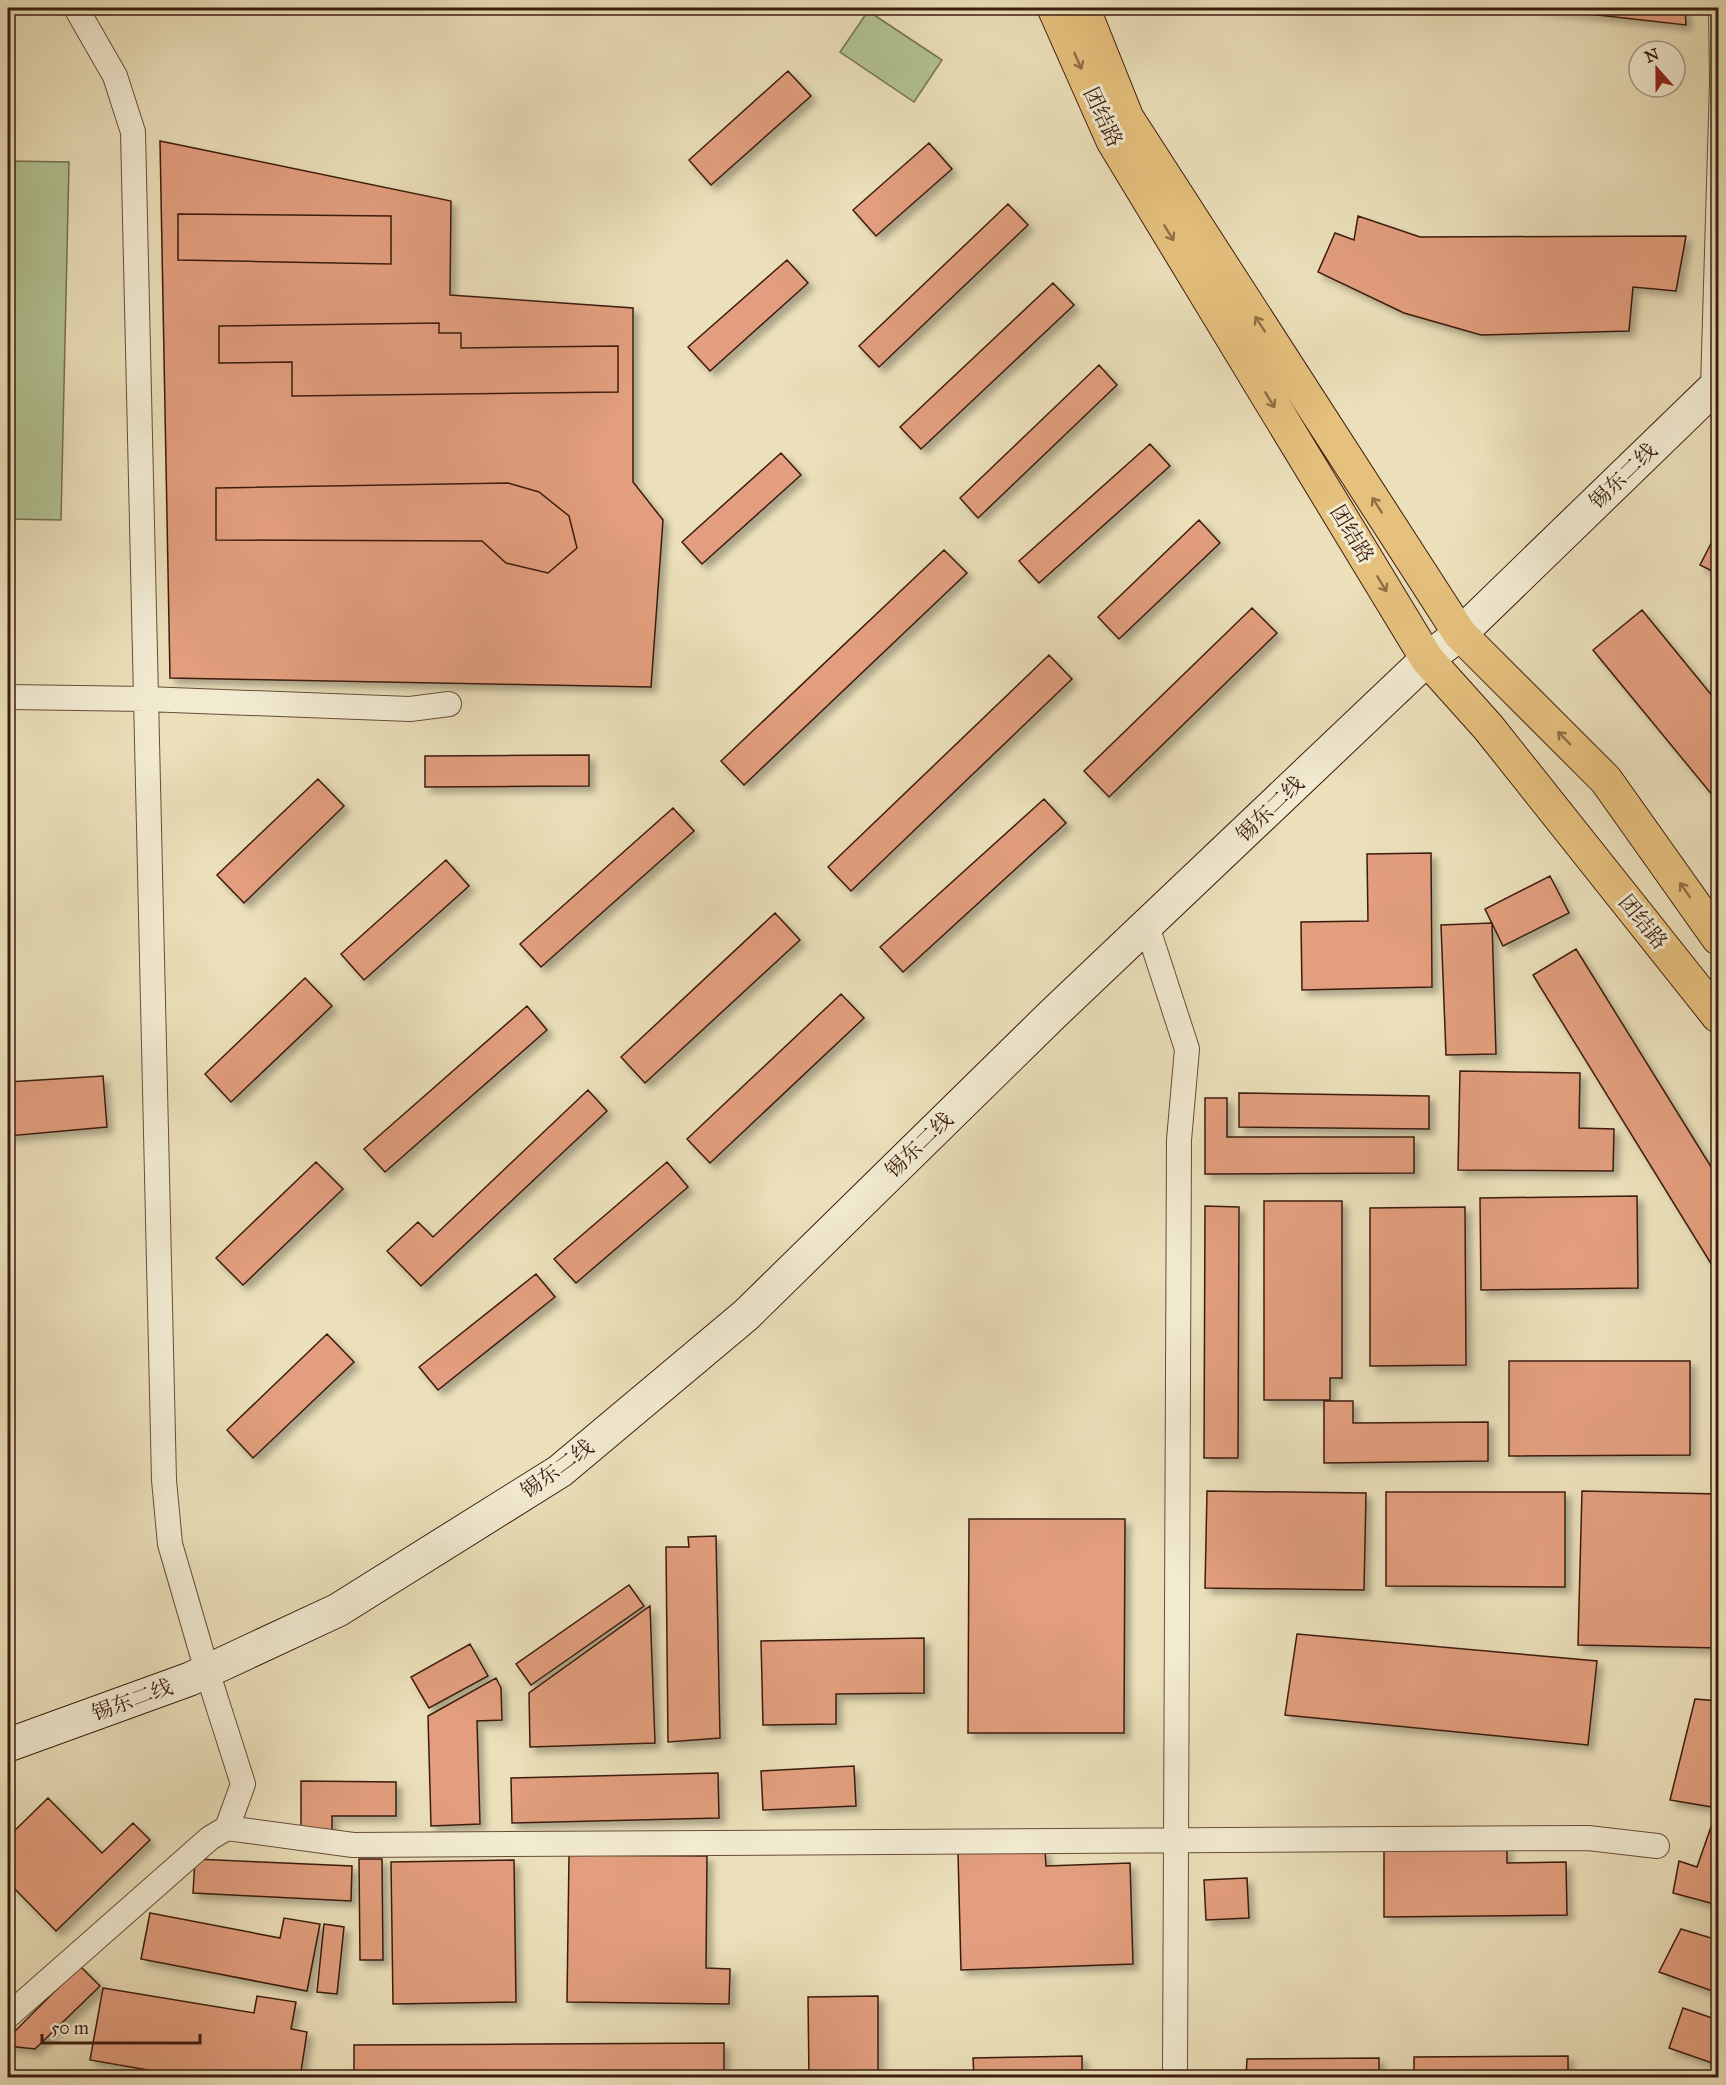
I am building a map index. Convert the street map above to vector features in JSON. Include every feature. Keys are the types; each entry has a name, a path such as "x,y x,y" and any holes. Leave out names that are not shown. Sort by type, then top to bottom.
{"main road":[{"name":"团结路","path":"1054,8 1113,141 1428,658 1488,727 1719,1016"},
{"name":"团结路","path":"1083,8 1127,118 1460,633 1606,780 1719,938"},
{"name":"锡东二线","path":"8,1745 190,1679 338,1610 560,1471 746,1315 1053,1014 1428,658 1460,633 1713,389"}],"street":[{"path":"76,8 115,76 133,132 164,1480 170,1544 243,1784 227,1828"},
{"path":"8,697 146,699 410,709 449,704"},
{"path":"1147,926 1187,1049 1179,1140 1175,2078"},
{"path":"8,2016 210,1838 227,1828 353,1845 1588,1838 1657,1846"}],"lane":[{"path":"1713,389 1715,8"}],"green space":[{"path":"868,11 942,60 914,102 840,52"},
{"path":"8,161 69,162 61,520 8,519"}],"building":[{"path":"1535,8 1685,8 1686,25"},
{"path":"788,71 811,96 711,185 689,160"},
{"path":"160,141 451,201 450,295 633,308 633,482 663,520 651,687 170,678"},
{"path":"929,143 952,169 876,236 853,210"},
{"path":"1008,204 1028,225 879,367 859,346"},
{"path":"178,214 391,216 391,264 178,260"},
{"path":"1358,216 1420,237 1686,236 1676,291 1633,287 1629,331 1481,335 1404,313 1318,272 1335,233 1354,240"},
{"path":"787,260 808,283 710,371 688,347"},
{"path":"1053,283 1074,305 921,449 900,427"},
{"path":"439,323 439,333 461,333 461,348 618,346 618,392 292,396 292,362 219,363 219,326"},
{"path":"1099,365 1117,385 978,518 960,498"},
{"path":"1150,444 1170,466 1039,583 1019,561"},
{"path":"781,453 801,475 702,564 682,542"},
{"path":"508,483 539,492 569,516 577,548 548,573 506,563 482,541 216,540 216,488"},
{"path":"1199,520 1220,543 1119,639 1098,617"},
{"path":"1718,530 1718,574 1700,565"},
{"path":"944,550 967,573 744,785 721,761"},
{"path":"1252,608 1277,633 1109,797 1084,771"},
{"path":"1642,610 1718,703 1718,802 1593,650"},
{"path":"1049,655 1072,679 851,891 828,867"},
{"path":"589,755 589,786 425,787 425,756"},
{"path":"318,779 344,806 244,903 217,875"},
{"path":"1044,799 1066,823 903,972 880,947"},
{"path":"673,808 694,831 541,967 520,944"},
{"path":"1431,853 1432,987 1302,990 1301,922 1368,921 1367,854"},
{"path":"446,860 469,886 364,980 341,954"},
{"path":"1550,876 1569,913 1503,946 1485,909"},
{"path":"775,913 800,940 645,1083 621,1057"},
{"path":"1492,923 1496,1054 1446,1055 1441,925"},
{"path":"1576,949 1718,1178 1718,1275 1533,975"},
{"path":"305,978 332,1006 231,1102 205,1074"},
{"path":"841,994 864,1018 710,1163 687,1139"},
{"path":"527,1006 547,1030 385,1172 364,1149"},
{"path":"1460,1071 1580,1073 1579,1128 1614,1129 1613,1171 1458,1170"},
{"path":"103,1076 107,1127 8,1136 8,1082"},
{"path":"588,1090 607,1111 421,1286 387,1251 418,1222 433,1237"},
{"path":"1239,1093 1429,1096 1429,1129 1239,1127"},
{"path":"1205,1098 1227,1098 1227,1137 1414,1137 1414,1173 1205,1174"},
{"path":"316,1162 343,1189 243,1285 216,1258"},
{"path":"667,1162 688,1187 576,1283 554,1259"},
{"path":"1637,1196 1638,1288 1481,1290 1480,1198"},
{"path":"1264,1201 1342,1201 1342,1378 1330,1378 1330,1400 1264,1400"},
{"path":"1205,1206 1239,1207 1238,1458 1204,1458"},
{"path":"1465,1207 1466,1365 1370,1366 1370,1208"},
{"path":"536,1274 555,1297 438,1390 419,1367"},
{"path":"327,1334 354,1362 253,1458 227,1430"},
{"path":"1509,1361 1690,1361 1690,1455 1509,1456"},
{"path":"1324,1401 1353,1401 1353,1423 1488,1422 1488,1461 1324,1463"},
{"path":"1207,1491 1366,1493 1364,1590 1205,1588"},
{"path":"1582,1491 1718,1494 1718,1648 1578,1645"},
{"path":"1386,1492 1565,1492 1565,1587 1386,1586"},
{"path":"969,1519 1125,1519 1124,1733 968,1733"},
{"path":"716,1536 720,1738 668,1742 666,1547 689,1547 688,1537"},
{"path":"629,1585 644,1606 531,1685 516,1664"},
{"path":"650,1606 655,1743 530,1747 529,1693"},
{"path":"1297,1634 1597,1661 1588,1745 1285,1715"},
{"path":"924,1638 924,1693 836,1694 836,1724 763,1725 761,1641"},
{"path":"470,1644 488,1676 429,1708 411,1677"},
{"path":"496,1678 501,1688 502,1720 477,1721 480,1824 431,1826 428,1716"},
{"path":"1695,1699 1718,1701 1718,1808 1670,1800"},
{"path":"854,1766 856,1806 763,1810 761,1771"},
{"path":"718,1773 719,1818 512,1823 511,1778"},
{"path":"301,1781 396,1782 396,1816 332,1816 332,1830 301,1830"},
{"path":"48,1798 102,1853 133,1823 150,1840 56,1931 8,1882 8,1837"},
{"path":"1711,1827 1718,1829 1718,1905 1673,1893 1679,1861 1697,1867"},
{"path":"1507,1846 1507,1863 1566,1862 1567,1915 1384,1917 1384,1847"},
{"path":"1045,1850 1046,1866 1130,1863 1133,1964 961,1970 958,1853"},
{"path":"569,1855 707,1856 706,1968 730,1969 729,2004 567,2002"},
{"path":"195,1859 352,1866 351,1901 193,1893"},
{"path":"359,1859 382,1859 383,1960 360,1960"},
{"path":"514,1860 516,2002 393,2004 391,1862"},
{"path":"1247,1878 1249,1918 1206,1920 1204,1880"},
{"path":"150,1913 280,1938 284,1918 320,1924 307,1991 141,1959"},
{"path":"324,1924 344,1927 337,1994 317,1992"},
{"path":"1681,1929 1718,1940 1718,1993 1659,1972"},
{"path":"80,1966 100,1986 35,2049 8,2046 8,2038"},
{"path":"103,1988 254,2013 257,1996 296,2002 291,2029 307,2032 300,2078 194,2078 90,2060"},
{"path":"878,1996 878,2072 888,2072 888,2078 809,2078 808,1997"},
{"path":"1683,2008 1718,2020 1718,2065 1669,2048"},
{"path":"724,2043 724,2078 354,2078 354,2045"},
{"path":"1082,2056 1082,2078 974,2078 973,2058"},
{"path":"1568,2056 1568,2078 1414,2078 1414,2057"},
{"path":"1379,2058 1379,2078 1246,2078 1247,2059"}]}
